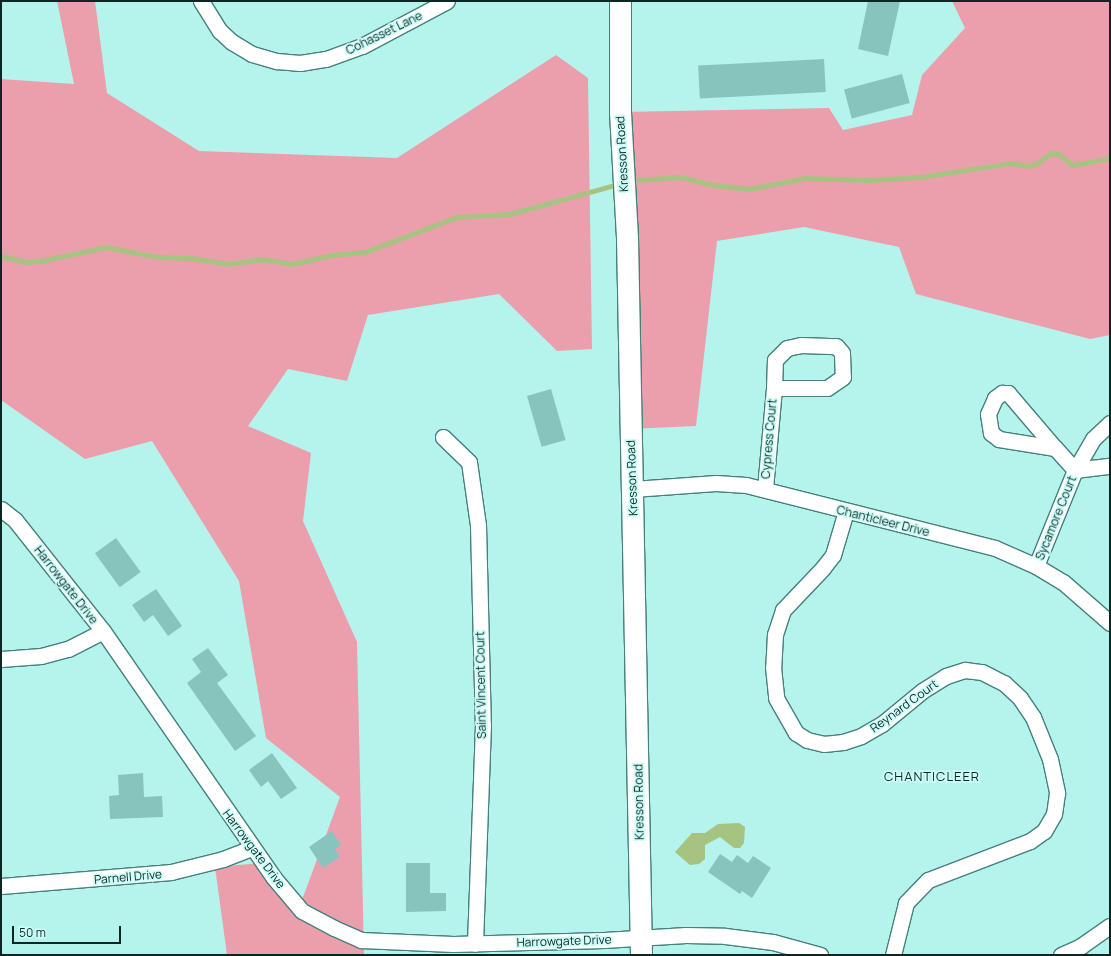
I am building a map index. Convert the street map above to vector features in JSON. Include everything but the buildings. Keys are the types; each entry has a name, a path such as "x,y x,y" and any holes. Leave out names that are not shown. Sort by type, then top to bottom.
{"street":[{"name":"Cohasset Lane","path":"201,1 220,31 232,42 252,54 277,61 300,63 326,59 362,46 447,1"},
{"name":"Kresson Road","path":"620,1 620,112 628,238 641,946"},
{"name":"Cypress Court","path":"765,489 775,360 787,348 801,345 836,346 842,353 843,378 827,388 774,388"},
{"path":"1055,448 999,439 991,433 988,414 995,398 1002,393 1008,393 1076,470 1110,466"},
{"name":"Sycamore Court","path":"1036,566 1064,492 1093,439 1110,423"},
{"name":"Saint Vincent Court","path":"443,437 469,462 478,525 483,724 475,944"},
{"name":"Chanticleer Drive","path":"633,490 716,483 765,489 995,548 1036,566 1063,582 1110,623"},
{"name":"Harrowgate Drive","path":"1,509 16,520 103,632 251,848 302,911 361,940 475,944 641,946"},
{"name":"Reynard Court","path":"846,511 833,555 824,568 783,610 775,634 773,667 776,698 796,733 807,740 824,744 843,742 861,736 882,724 922,691 946,676 965,670 982,672 1004,683 1020,698 1033,717 1050,759 1057,793 1054,814 1044,830 1030,841 928,880 906,903 893,955"},
{"path":"1,659 41,656 68,649 103,632"},
{"name":"Parnell Drive","path":"1,886 171,872 223,859 251,848"},
{"path":"1061,955 1081,946 1110,926"},
{"path":"641,946 686,934 725,936 773,942 820,955"}],"shaded area":[{"path":"57,1 95,1 107,93 199,151 397,158 556,55 588,78 592,349 557,351 499,294 368,315 347,381 288,369 248,426 311,453 303,521 357,642 364,955 227,955 215,867 261,863 299,908 340,797 266,738 239,581 152,441 85,459 1,400 1,79 74,84"},
{"path":"952,1 1110,1 1110,335 1090,339 916,294 899,247 804,227 717,241 696,426 630,429 620,112 829,108 843,130 912,115 922,75 965,28"},
{"path":"739,823 745,827 744,843 740,848 734,848 720,837 705,845 705,859 699,864 690,865 675,852 692,833 705,833 718,824"}],"waterway":[{"path":"637,180 681,177 713,185 749,189 805,178 870,180 920,177 1012,163 1029,166 1038,163 1051,153 1059,154 1072,165 1110,158"},
{"path":"1,256 27,262 41,261 106,247 159,257 191,258 227,264 261,259 293,264 331,255 365,252 457,217 510,214 611,186"}],"district":[{"name":"CHANTICLEER","path":"932,776"}]}
